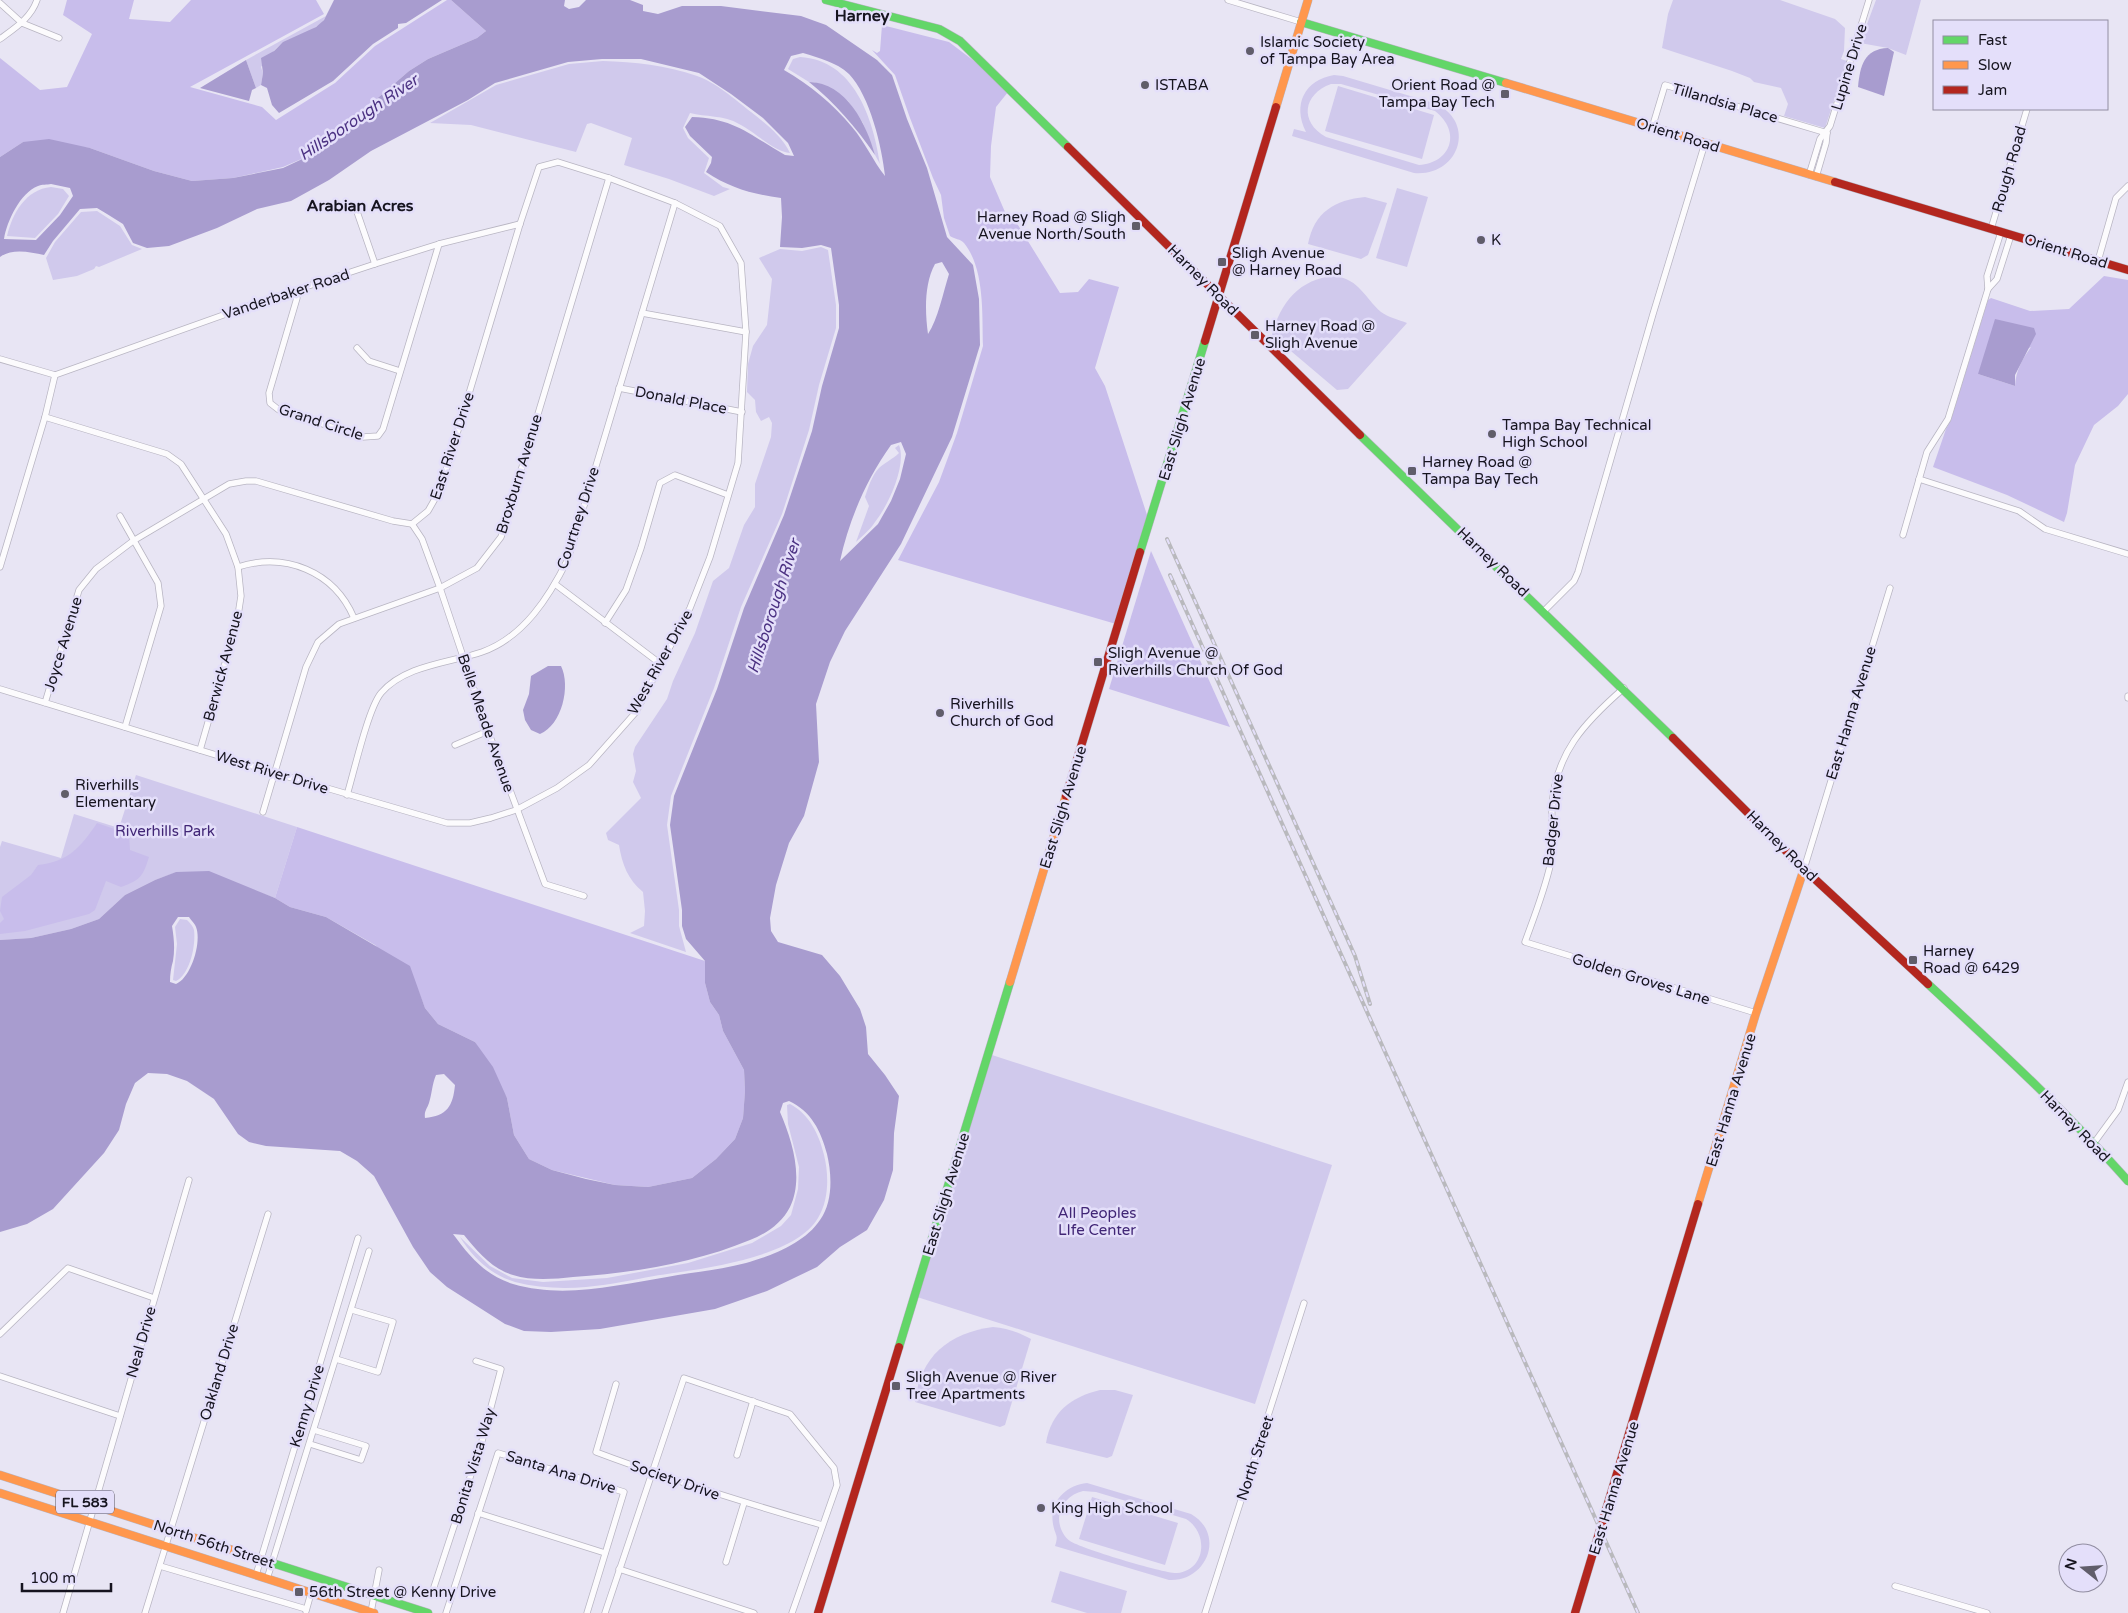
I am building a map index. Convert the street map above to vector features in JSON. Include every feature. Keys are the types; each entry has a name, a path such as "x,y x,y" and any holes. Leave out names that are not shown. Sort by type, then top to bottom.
{"street":[{"path":"0,39 22,22 34,9 37,0"},
{"name":"Harney Road","path":"826,0 938,29 960,41 1219,296 1624,688 1804,869 1998,1049 2094,1144 2128,1181"},
{"name":"Orient Road","path":"1228,0 2128,270"},
{"name":"East Sligh Avenue","path":"818,1613 1308,0"},
{"name":"Lupine Drive","path":"1812,176 1826,143 1827,133 1869,0"},
{"path":"0,3 22,22 59,38"},
{"name":"Tillandsia Place","path":"1652,128 1666,85 1827,133"},
{"name":"Rough Road","path":"1991,229 2027,110"},
{"path":"1544,611 1574,581 1578,572 1705,144"},
{"name":"East River Drive","path":"412,524 428,511 440,490 539,167 558,162 609,178 675,203"},
{"name":"Broxburn Avenue","path":"263,812 312,652 324,635 339,624 440,588 477,568 501,537 609,178"},
{"path":"2098,261 2116,198 2128,186"},
{"name":"Courtney Drive","path":"347,795 372,711 380,694 395,681 411,673 483,651 513,636 532,617 555,584 568,559 675,203"},
{"name":"West River Drive","path":"0,689 347,795 447,822 470,823 516,810 557,788 589,764 636,712 690,608 710,557 738,463 746,332 740,263 720,226 675,203"},
{"path":"355,206 376,264"},
{"name":"Vanderbaker Road","path":"55,375 257,303 376,264 438,244 520,224"},
{"path":"1903,534 1927,452 1948,419 1988,289 1987,276 2000,232"},
{"path":"1988,289 1997,279 2010,234"},
{"name":"Grand Circle","path":"295,291 297,298 269,393 269,401 274,407 363,437 378,436 383,429 438,244"},
{"path":"642,313 746,332"},
{"path":"357,348 369,361 400,372"},
{"path":"0,359 55,375 45,417 0,568"},
{"name":"Donald Place","path":"619,388 742,412"},
{"path":"45,417 167,454 181,464 204,500 229,484 246,480 256,481 393,521 412,524"},
{"path":"605,623 626,590 641,548 660,483 675,475 728,495"},
{"path":"1919,479 2019,511 2045,528 2128,554"},
{"name":"Joyce Avenue","path":"45,703 79,590 96,569 133,541 204,500"},
{"name":"Berwick Avenue","path":"200,750 237,622 241,596 238,567 226,534 204,500"},
{"path":"120,516 158,583 161,606 125,727"},
{"name":"Belle Meade Avenue","path":"412,524 422,539 516,810 545,884 584,896"},
{"path":"238,567 270,561 297,564 323,578 337,590 344,598 354,618"},
{"path":"555,584 662,665"},
{"name":"East Hanna Avenue","path":"1576,1613 1756,1014 1804,869 1890,588"},
{"name":"Badger Drive","path":"1526,942 1551,865 1552,806 1555,780 1559,767 1575,738 1606,704 1624,688"},
{"path":"454,745 488,731"},
{"name":"Golden Groves Lane","path":"1526,942 1756,1014"},
{"path":"2094,1144 2118,1110 2128,1082"},
{"name":"Neal Drive","path":"63,1613 189,1180"},
{"name":"Oakland Drive","path":"145,1613 268,1214"},
{"name":"Kenny Drive","path":"256,1575 358,1238"},
{"path":"267,1579 369,1251"},
{"path":"0,1334 68,1268 154,1298"},
{"name":"North Street","path":"1205,1613 1304,1304"},
{"path":"336,1360 378,1372 392,1322 352,1310"},
{"name":"Bonita Vista Way","path":"434,1587 482,1441 501,1368 476,1361"},
{"path":"0,1376 120,1416"},
{"path":"605,1613 684,1378 790,1414 834,1468 837,1485 792,1613"},
{"name":"Society Drive","path":"616,1384 596,1452 652,1473 744,1503 822,1525"},
{"path":"736,1455 753,1401"},
{"path":"310,1444 361,1460 366,1446 314,1430"},
{"name":"Santa Ana Drive","path":"478,1513 498,1453 624,1492 605,1553"},
{"path":"0,1488 2,1476"},
{"name":"North 56th Street","path":"2,1476 428,1613"},
{"name":"North 56th Street","path":"0,1494 372,1612"},
{"path":"726,1562 744,1503"},
{"path":"446,1613 478,1513 605,1553 587,1613"},
{"path":"160,1566 306,1611 311,1593"},
{"path":"619,1568 754,1613"},
{"path":"372,1612 379,1570"},
{"path":"1895,1586 1987,1613"}],"green space":[{"path":"1673,0 1780,0 1835,19 1845,28 1844,51 1841,59 1847,61 1825,128 1784,116 1788,104 1781,88 1754,82 1750,78 1732,71 1662,48 1668,14"},
{"path":"1876,0 1921,0 1906,55 1888,48 1860,43"},
{"path":"326,16 313,29 288,40 277,48 261,67 263,73 261,85 256,88 246,60"},
{"path":"800,57 819,61 834,69 847,80 858,94 872,128 880,164 863,123 848,101 815,82 809,82 788,69 793,59"},
{"path":"603,61 638,63 662,67 685,72 711,82 767,125 778,135 790,153 777,149 733,121 690,113 683,128 688,138 709,158 704,173 723,187 730,189 714,196 624,165 632,138 591,123 587,124 576,152 471,125 430,123 496,85 569,64"},
{"path":"1334,75 1343,76 1437,104 1449,113 1456,124 1459,136 1457,148 1442,167 1429,172 1414,173 1292,136 1294,129 1306,132 1300,112 1301,103 1309,88 1315,82","holes":["1331,84 1341,84 1435,111 1448,128 1450,137 1445,153 1439,159 1419,165 1326,137 1311,124 1308,116 1310,101 1315,94"]},
{"path":"1338,86 1434,115 1422,159 1325,131"},
{"path":"51,187 63,189 69,196 58,214 35,238 7,236 12,219 27,198 34,192"},
{"path":"1397,188 1428,197 1407,267 1376,258"},
{"path":"1365,197 1387,203 1368,255 1361,259 1308,244 1315,224 1328,210 1344,201"},
{"path":"97,211 120,226 132,245 142,249 99,267 96,266 94,269 77,276 53,280 46,258 55,242 81,212"},
{"path":"821,247 828,250 836,305 836,328 819,385 809,430 782,514 741,607 714,688 671,796 667,825 679,910 679,926 686,952 630,933 644,926 643,892 626,871 619,845 608,840 606,833 641,798 633,782 636,771 633,754 635,747 667,699 673,681 695,633 713,581 729,568 744,525 755,507 755,484 771,437 772,423 769,417 761,421 756,412 755,400 747,392 748,364 753,346 767,325 772,279 759,258 780,249 802,251"},
{"path":"1335,276 1356,285 1381,312 1407,323 1348,389 1337,390 1272,335 1280,313 1293,294 1312,282"},
{"path":"899,445 901,453 900,463 895,485 880,515 856,542 869,506 865,497 870,482 879,468 899,453 895,448"},
{"name":"Riverhills Park","path":"136,775 297,827 275,898 251,889 177,872 155,880 125,895 99,919 71,929 31,938 0,940 0,847 2,841 61,858 74,814 119,828"},
{"path":"180,919 187,920 193,927 194,943 188,966 176,981 173,980 177,944 175,927"},
{"name":"All Peoples LIfe Center","path":"992,1055 1332,1165 1255,1404 917,1297"},
{"path":"790,1104 808,1119 819,1140 827,1171 826,1195 822,1211 806,1232 767,1253 744,1260 695,1270 612,1284 577,1288 550,1288 515,1282 498,1275 477,1259 460,1237 490,1266 512,1278 543,1282 607,1278 688,1263 752,1243 781,1226 791,1215 798,1189 799,1167 788,1124 787,1105"},
{"path":"993,1327 1022,1334 1031,1339 1005,1425 1000,1427 915,1402 923,1372 939,1350 950,1341 963,1335"},
{"path":"1100,1390 1115,1390 1133,1395 1112,1456 1107,1458 1046,1443 1052,1423 1064,1408 1080,1397"},
{"path":"1087,1483 1191,1514 1202,1523 1208,1533 1207,1555 1202,1565 1182,1579 1169,1580 1055,1546 1057,1537 1052,1516 1056,1502 1066,1491 1079,1484","holes":["1078,1492 1096,1492 1186,1519 1193,1525 1201,1541 1199,1558 1187,1570 1177,1573 1169,1572 1105,1554 1070,1541 1063,1534 1060,1525 1061,1508 1066,1500"]},
{"path":"1092,1497 1178,1523 1165,1565 1079,1539"},
{"path":"1060,1571 1127,1591 1121,1613 1087,1613 1051,1602"}],"shaded area":[{"path":"67,0 134,0 129,19 170,22 191,0 316,0 324,14 190,87 262,107 276,120 335,83 375,46 447,0 451,0 486,31 477,38 428,59 409,71 313,154 283,167 233,178 192,181 154,171 90,148 23,142 0,157 0,58 40,90 67,87 92,34 63,15"},
{"path":"882,25 949,42 978,64 1008,92 996,107 991,146 990,177 1005,212 1018,225 1060,293 1078,292 1089,279 1119,287 1095,368 1105,386 1148,518 1116,624 898,560 939,482 957,433 983,346 983,320 981,292 976,266 963,242 950,236 944,218 941,195 895,75 872,50 877,53 880,51"},
{"path":"2104,276 2128,280 2128,394 2118,406 2094,425 2075,465 2064,522 2007,495 1933,467 1951,420 1988,300 1991,298 2030,311 2069,309","holes":["2031,347 2018,370 2015,386 1978,374"]},
{"path":"1151,551 1230,727 1109,689"},
{"path":"97,823 129,834 130,850 149,857 145,869 140,876 133,882 121,887 106,881 95,910 89,914 25,931 0,934 0,923 4,919 0,911 2,897 31,875 38,865 58,861 73,852"},
{"path":"297,827 705,961 705,983 710,1002 719,1015 723,1031 744,1070 743,1118 735,1139 716,1159 692,1178 648,1187 615,1185 552,1170 529,1159 514,1135 507,1098 475,1042 438,1024 425,1008 418,990 375,945 326,917 290,907 275,898"}],"water":[{"path":"334,0 442,0 406,23 398,24 398,28 373,44 333,81 279,113 272,105 267,88 261,85 263,73 261,58 274,51 283,42 316,27 324,20"},
{"name":"Hillsborough River","path":"451,0 565,0 564,6 569,9 579,7 586,0 630,0 643,5 643,11 658,14 682,6 721,6 801,16 826,25 877,60 892,75 927,168 947,237 973,265 979,299 980,345 952,437 901,544 845,631 830,662 816,704 819,762 804,816 789,843 776,885 770,918 771,931 778,942 822,955 840,976 860,1009 866,1027 868,1054 899,1096 894,1133 893,1170 884,1200 867,1230 840,1247 817,1267 767,1291 715,1309 600,1329 551,1332 524,1331 505,1324 447,1287 430,1272 413,1247 374,1176 357,1161 340,1151 266,1146 249,1142 238,1134 214,1099 187,1081 167,1074 148,1073 135,1083 126,1104 119,1130 104,1153 53,1209 27,1224 0,1232 0,940 31,938 71,929 99,919 125,895 176,872 209,871 275,898 290,907 326,917 410,966 425,1008 438,1024 475,1042 493,1067 507,1098 514,1135 529,1159 552,1170 615,1185 648,1187 692,1178 716,1159 735,1139 743,1118 744,1070 723,1031 719,1015 710,1002 705,983 705,961 686,939 682,926 682,910 670,825 674,796 717,689 744,608 784,515 812,431 822,386 839,328 839,305 831,248 821,245 802,248 780,247 781,198 742,190 706,172 712,157 690,136 685,127 692,117 707,118 731,124 785,155 794,156 788,143 763,118 699,73 641,59 602,59 568,62 495,83 468,100 371,151 329,180 291,201 257,209 217,228 169,246 147,248 133,243 123,224 97,208 80,209 53,241 44,255 10,252 0,257 0,157 23,142 49,139 90,148 154,171 192,181 233,178 283,168 313,154 409,71 428,59 477,38 486,31","holes":["803,53 839,66 849,74 863,95 874,122 885,176 857,133 837,110 803,82 784,70 791,56","51,184 70,188 73,196 60,215 36,240 4,239 15,208 31,190 40,185","942,262 949,274 932,328 928,334 926,298 931,272 935,264","901,442 906,454 900,479 891,501 878,524 840,561 848,530 866,486 891,445","178,917 189,917 195,926 198,941 191,967 186,975 176,984 170,982 174,944 172,926","444,1074 455,1085 453,1099 448,1109 444,1112 425,1118 436,1075","789,1101 803,1110 814,1123 822,1137 827,1154 830,1188 824,1213 814,1228 797,1242 766,1257 726,1267 610,1287 552,1290 513,1284 494,1276 472,1258 453,1234 464,1235 492,1264 505,1272 535,1279 595,1275 663,1266 707,1255 756,1238 768,1231 783,1218 794,1196 796,1184 795,1159 789,1135 780,1112 783,1103"]},
{"path":"1888,48 1894,52 1884,96 1858,87 1860,72 1868,55 1880,49"},
{"path":"246,60 256,88 252,90 249,101 200,88"},
{"path":"809,82 822,84 834,89 844,97 853,107 867,131 875,155 845,116"},
{"path":"1995,319 2034,328 2036,334 2015,375 2015,386 1978,374"},
{"path":"548,666 561,666 564,674 565,694 559,714 554,722 540,734 531,730 525,720 523,710 529,694 531,676"}],"railway":[{"path":"1167,539 1355,956 1370,1004"},
{"path":"1170,575 1638,1613"}],"traffic: fast":[{"path":"826,0 939,29 960,41 1068,147"},
{"path":"1301,22 1506,83"},
{"path":"1140,552 1205,341"},
{"path":"1360,435 1673,738"},
{"path":"899,1347 1010,982"},
{"path":"1928,984 2056,1105 2128,1181"},
{"path":"263,1560 428,1613"}],"traffic: slow":[{"path":"1276,107 1308,0"},
{"path":"1506,83 1835,182"},
{"path":"1010,982 1066,796"},
{"path":"1698,1204 1756,1013 1804,869"},
{"path":"0,1475 263,1560"},
{"path":"0,1493 374,1613"}],"traffic: jam":[{"path":"1205,341 1276,107"},
{"path":"1068,147 1360,435"},
{"path":"1835,182 2128,270"},
{"path":"1066,796 1140,552"},
{"path":"1673,738 1804,869 1928,984"},
{"path":"1575,1613 1698,1204"},
{"path":"818,1613 899,1347"}],"place":[{"name":"Islamic Society of Tampa Bay Area","path":"1250,51"},
{"name":"ISTABA","path":"1145,85"},
{"name":"Orient Road @ Tampa Bay Tech","path":"1505,94"},
{"name":"Harney Road @ Sligh Avenue North/South","path":"1136,226"},
{"name":"K","path":"1481,240"},
{"name":"Sligh Avenue @ Harney Road","path":"1222,262"},
{"name":"Harney Road @ Sligh Avenue","path":"1255,335"},
{"name":"Tampa Bay Technical High School","path":"1492,434"},
{"name":"Harney Road @ Tampa Bay Tech","path":"1412,471"},
{"name":"Sligh Avenue @ Riverhills Church Of God","path":"1098,662"},
{"name":"Riverhills Church of God","path":"940,713"},
{"name":"Riverhills Elementary","path":"65,794"},
{"name":"Harney Road @ 6429","path":"1913,960"},
{"name":"Sligh Avenue @ River Tree Apartments","path":"896,1386"},
{"name":"King High School","path":"1041,1508"},
{"name":"56th Street @ Kenny Drive","path":"299,1592"}],"district":[{"name":"Harney","path":"862,15"},
{"name":"Arabian Acres","path":"360,205"}]}
